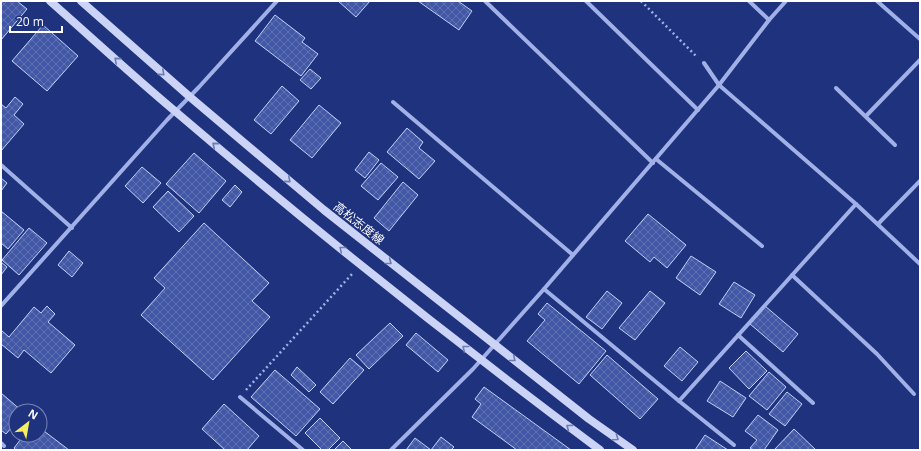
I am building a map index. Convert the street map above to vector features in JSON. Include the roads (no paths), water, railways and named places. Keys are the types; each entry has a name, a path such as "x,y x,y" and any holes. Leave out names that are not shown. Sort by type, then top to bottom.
{"main road":[{"path":"50,1 175,112 312,226 480,360 600,450"},
{"name":"高松志度線","path":"81,1 190,97 324,210 460,319 589,419 632,450"}],"street":[{"path":"1,306 277,1"},
{"path":"485,1 652,163"},
{"path":"586,1 698,110"},
{"path":"749,1 769,20"},
{"path":"391,450 495,345 698,110 769,20 786,1"},
{"path":"877,1 920,39"},
{"path":"866,116 920,60"},
{"path":"704,63 719,85 856,204 920,264"},
{"path":"836,88 895,145"},
{"path":"394,102 573,256"},
{"path":"656,159 762,246"},
{"path":"1,165 72,228"},
{"path":"878,224 920,181"},
{"path":"679,401 856,204"},
{"path":"792,275 877,354 914,394"},
{"path":"544,289 734,445"},
{"path":"738,335 812,403"},
{"path":"240,397 303,450"}]}
